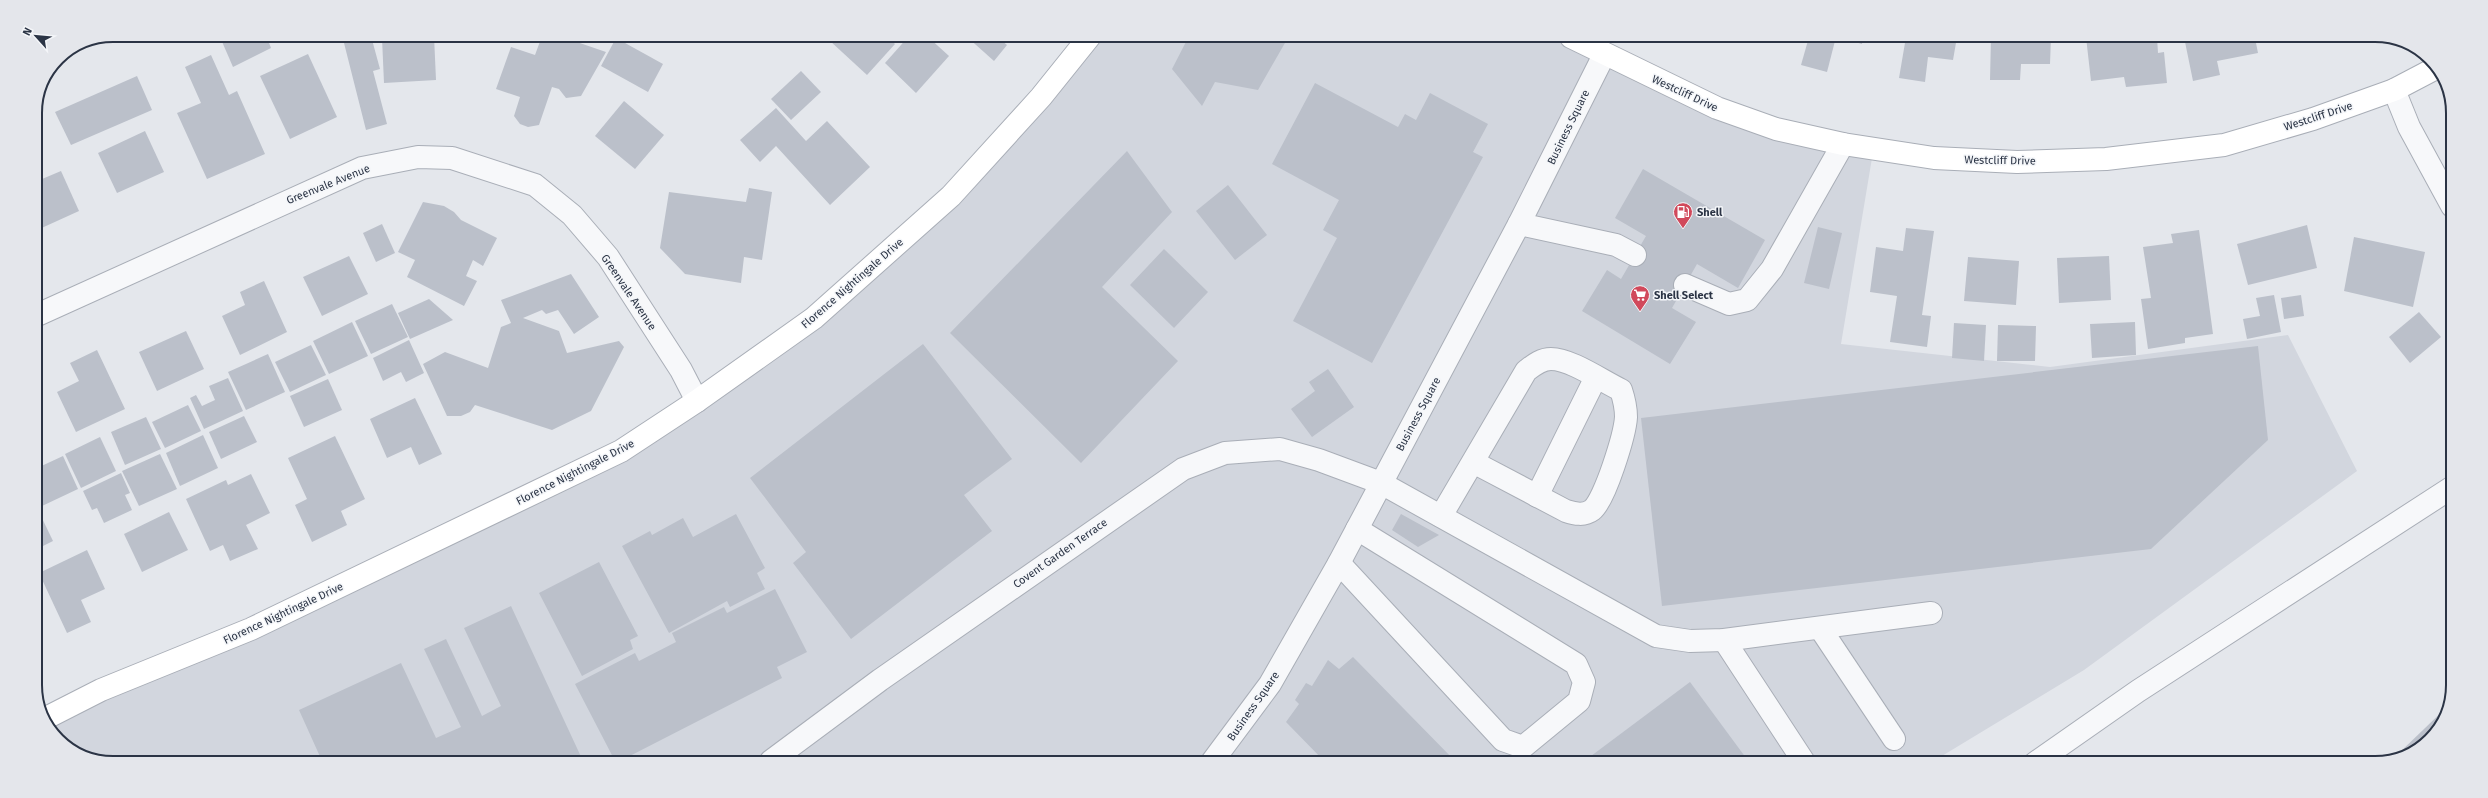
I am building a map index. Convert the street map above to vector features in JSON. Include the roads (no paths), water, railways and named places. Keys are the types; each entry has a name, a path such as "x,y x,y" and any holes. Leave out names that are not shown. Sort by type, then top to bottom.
{"street":[{"name":"Florence Nightingale Drive","path":"50,716 101,690 251,629 621,452 698,401 814,318 951,196 1041,97 1085,42"},
{"name":"Westcliff Drive","path":"1580,42 1604,55 1717,108 1776,129 1843,144 1934,158 2018,162 2106,159 2224,144 2313,119 2394,90 2431,70"},
{"name":"Business Square","path":"1216,756 1270,684 1340,563 1519,224 1604,55"},
{"path":"2394,90 2410,126 2446,195"},
{"path":"1685,285 1730,304 1747,300 1772,269 1843,144"},
{"name":"Greenvale Avenue","path":"42,313 362,168 418,156 452,158 535,185 572,215 608,257 681,370 698,401"},
{"path":"1519,224 1616,245 1635,255"},
{"path":"1441,516 1526,370 1537,362 1552,359 1571,365 1620,390 1626,404 1626,419 1609,480 1599,502 1591,511 1579,515 1566,511 1473,462"},
{"path":"1537,496 1596,377"},
{"name":"Covent Garden Terrace","path":"778,756 880,680 1183,469 1225,453 1280,449 1320,460 1381,483 1656,636 1690,641 1724,640 1931,614"},
{"path":"2045,756 2138,691 2446,491"},
{"path":"1340,563 1503,740 1523,747 1579,701 1584,682 1576,664 1357,529"},
{"path":"1820,628 1894,739"},
{"path":"1724,640 1800,756"}],"place":[{"name":"Shell","path":"1683,229"},
{"name":"Shell Select","path":"1640,312"}]}
